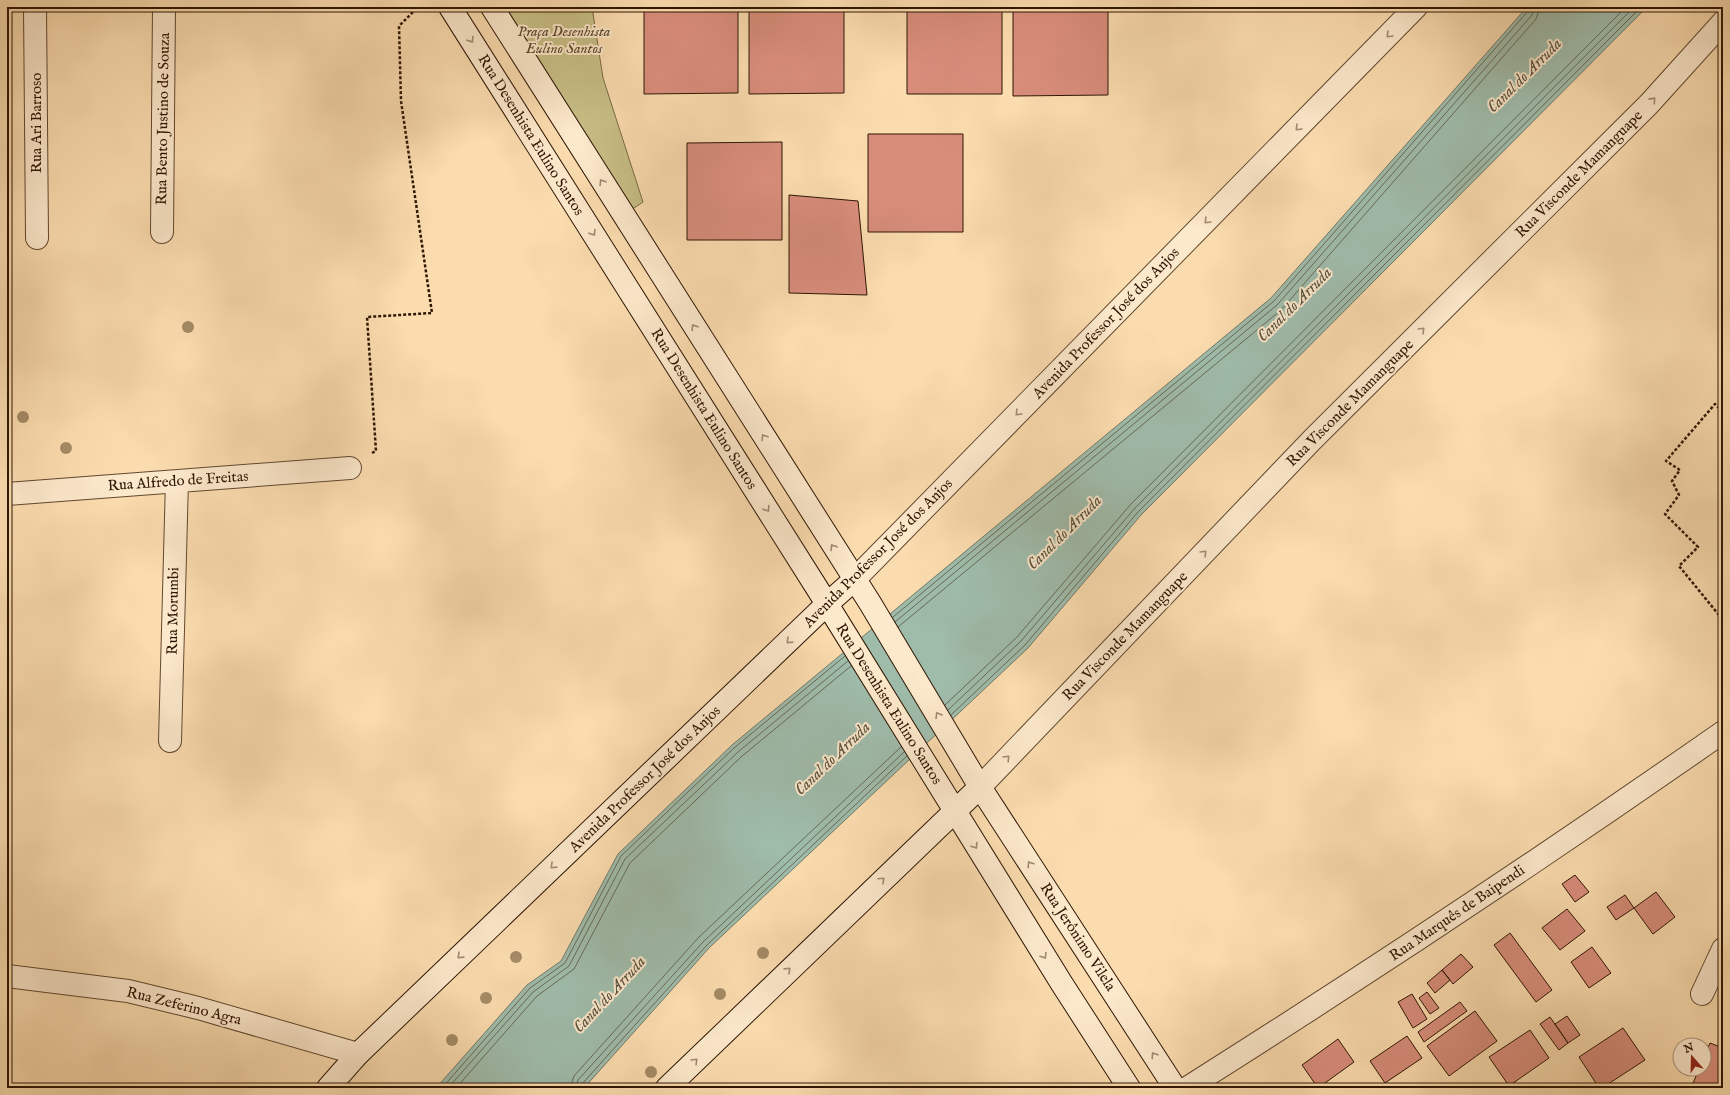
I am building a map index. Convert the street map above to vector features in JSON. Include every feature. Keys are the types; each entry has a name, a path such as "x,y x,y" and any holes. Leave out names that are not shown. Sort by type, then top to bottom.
{"street":[{"name":"Rua Ari Barroso","path":"35,7 37,238"},
{"name":"Rua Bento Justino de Souza","path":"162,232 164,7"},
{"name":"Rua Desenhista Eulino Santos","path":"450,7 827,604 955,812"},
{"path":"492,7 870,603 980,787 876,885 667,1088"},
{"name":"Avenida Professor José dos Anjos","path":"328,1088 358,1054 827,604 854,580 1416,7"},
{"name":"Rua Visconde Mamanguape","path":"980,787 1312,440 1649,104 1723,22"},
{"name":"Rua Alfredo de Freitas","path":"7,494 350,468"},
{"name":"Rua Morumbi","path":"170,741 176,481"},
{"name":"Rua Marquês de Baipendi","path":"1187,1088 1322,1003 1612,810 1723,732"},
{"name":"Rua Jerônimo Vilela","path":"980,787 1175,1088"},
{"path":"955,812 1062,984 1129,1088"},
{"path":"1702,994 1723,950"},
{"name":"Rua Zeferino Agra","path":"7,976 128,991 198,1008 358,1054"}],"path":[{"path":"350,468 376,451 367,317 432,313 401,101 399,26 418,7"},
{"path":"1723,412 1715,404 1666,461 1680,470 1672,481 1679,494 1664,514 1698,547 1680,566 1723,620"}],"green space":[{"name":"Praça Desenhista Eulino Santos","path":"504,7 592,7 603,78 643,202 631,210"}],"water":[{"name":"Canal do Arruda","path":"1527,7 1647,7 1141,515 1028,648 709,948 584,1088 436,1088 527,985 561,961 618,854 732,745 1271,298"}],"building":[{"path":"644,7 738,7 738,93 644,94"},
{"path":"749,7 844,7 844,93 749,94"},
{"path":"907,7 1002,7 1002,94 907,94"},
{"path":"1013,7 1108,7 1108,95 1013,96"},
{"path":"868,134 963,134 963,232 868,232"},
{"path":"782,142 782,240 687,240 687,143"},
{"path":"789,195 858,201 867,295 789,293"},
{"path":"1575,875 1589,892 1575,902 1562,884"},
{"path":"1656,892 1675,917 1653,934 1634,908"},
{"path":"1625,895 1634,908 1616,920 1607,907"},
{"path":"1567,909 1585,931 1560,950 1542,928"},
{"path":"1510,933 1552,990 1536,1002 1494,945"},
{"path":"1592,947 1611,973 1589,988 1571,962"},
{"path":"1461,954 1473,967 1453,984 1442,970"},
{"path":"1442,970 1450,980 1435,993 1427,983"},
{"path":"1427,992 1439,1008 1430,1014 1419,998"},
{"path":"1412,994 1427,1019 1413,1028 1398,1002"},
{"path":"1460,1002 1467,1011 1424,1042 1418,1032"},
{"path":"1475,1011 1497,1041 1449,1076 1427,1046"},
{"path":"1567,1016 1580,1035 1568,1043 1555,1024"},
{"path":"1550,1017 1568,1043 1559,1050 1540,1024"},
{"path":"1623,1028 1645,1060 1602,1088 1599,1088 1579,1057"},
{"path":"1530,1030 1549,1058 1509,1086 1489,1057"},
{"path":"1407,1036 1422,1058 1385,1083 1370,1061"},
{"path":"1338,1039 1354,1062 1318,1088 1302,1065"},
{"path":"1712,1044 1723,1048 1723,1071 1716,1088 1691,1088 1696,1077 1712,1077"}]}
